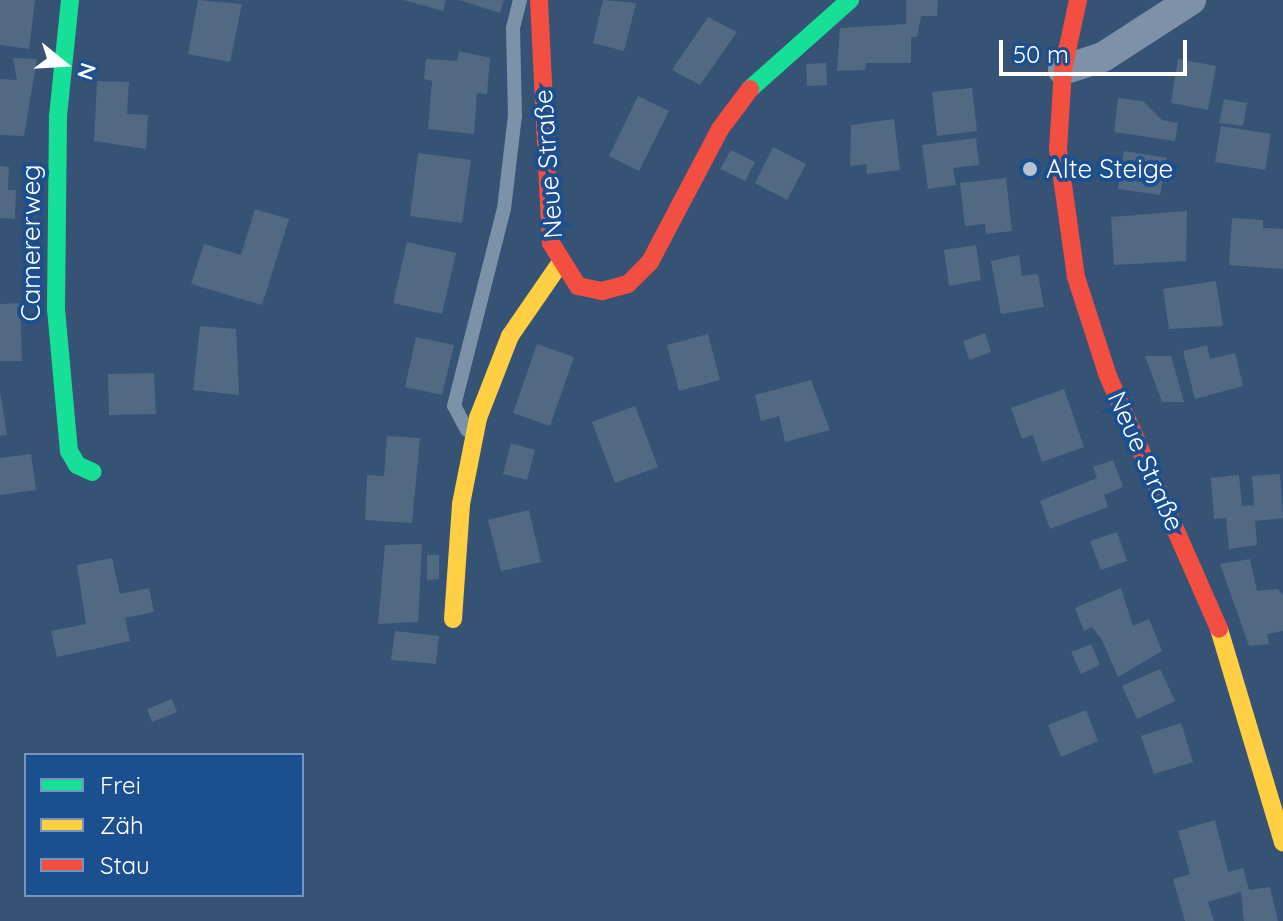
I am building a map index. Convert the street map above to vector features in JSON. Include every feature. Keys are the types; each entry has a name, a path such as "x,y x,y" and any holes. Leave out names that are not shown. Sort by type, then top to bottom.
{"street":[{"name":"Camererweg","path":"70,0 56,160 56,309 70,455 93,472"},
{"name":"Neue Straße","path":"539,0 547,205 559,265 592,291 612,290 636,278 738,103 787,49 850,0"},
{"name":"Neue Straße","path":"1078,0 1063,70 1059,170 1083,302 1134,438 1221,633 1283,843"},
{"path":"1063,70 1103,57 1191,0"},
{"path":"453,619 461,504 473,437 510,336 559,265"}],"lane":[{"path":"473,437 454,406 504,209 515,116 513,28 520,0"}],"building":[{"path":"0,0 35,0 29,49 0,45"},
{"path":"198,0 242,4 230,62 188,54"},
{"path":"404,0 446,0 443,11"},
{"path":"459,0 504,0 500,13"},
{"path":"603,0 636,3 624,51 593,43"},
{"path":"906,0 938,0 937,16 921,16 917,37 911,37 911,63 866,63 865,70 837,71 840,28 906,24"},
{"path":"708,17 737,32 700,85 672,70"},
{"path":"459,51 490,58 487,94 477,93 474,134 428,129 432,81 424,79 426,59 457,61"},
{"path":"13,58 37,59 24,136 0,135 0,79 17,80"},
{"path":"1178,59 1216,66 1208,110 1171,103"},
{"path":"826,63 827,85 807,86 806,64"},
{"path":"97,81 129,82 127,114 148,115 146,149 94,141"},
{"path":"972,88 977,131 937,136 932,92"},
{"path":"638,96 669,111 639,171 609,156"},
{"path":"1118,98 1143,101 1162,120 1178,123 1175,141 1114,132"},
{"path":"1224,99 1247,103 1243,126 1219,123"},
{"path":"894,119 900,170 867,174 866,164 850,166 851,125"},
{"path":"1221,126 1271,134 1265,170 1215,162"},
{"path":"976,138 979,165 953,168 956,185 928,189 922,145"},
{"path":"773,147 806,164 787,200 755,183"},
{"path":"731,150 755,162 745,181 720,169"},
{"path":"1124,151 1167,158 1160,195 1118,189"},
{"path":"418,153 471,160 462,223 410,216"},
{"path":"0,166 9,167 8,190 16,190 15,219 0,218"},
{"path":"1006,178 1012,231 986,234 985,224 965,226 960,183"},
{"path":"255,209 289,219 262,305 191,284 204,244 241,255"},
{"path":"1187,211 1186,261 1114,265 1111,217"},
{"path":"1232,218 1263,220 1263,228 1283,229 1283,269 1229,265"},
{"path":"407,242 456,253 442,314 393,303"},
{"path":"976,245 981,280 949,286 944,250"},
{"path":"1019,255 1022,276 1038,274 1044,307 1001,314 991,261"},
{"path":"1216,281 1223,326 1169,329 1163,289"},
{"path":"20,303 22,361 0,361 0,304"},
{"path":"200,326 236,329 239,395 193,390"},
{"path":"985,333 991,352 969,360 963,341"},
{"path":"708,334 720,380 679,391 667,345"},
{"path":"416,337 454,345 442,395 405,387"},
{"path":"537,344 574,357 550,426 513,413"},
{"path":"1207,345 1210,359 1235,353 1243,386 1195,399 1183,351"},
{"path":"1145,356 1171,356 1184,402 1162,402"},
{"path":"154,373 156,414 109,415 108,374"},
{"path":"811,380 830,430 785,442 779,416 761,421 755,395"},
{"path":"1064,389 1084,447 1042,462 1033,435 1022,439 1011,408"},
{"path":"0,392 7,435 0,436"},
{"path":"635,406 658,467 615,483 592,422"},
{"path":"387,436 420,438 412,523 365,520 367,475 384,476"},
{"path":"511,443 535,450 527,480 503,474"},
{"path":"31,454 36,490 0,495 0,458"},
{"path":"1113,460 1123,487 1104,495 1108,507 1050,529 1040,501 1097,478 1093,467"},
{"path":"1280,474 1283,518 1255,521 1257,545 1229,549 1226,518 1214,519 1211,478 1239,475 1242,506 1254,505 1252,476"},
{"path":"529,510 541,562 501,571 488,520"},
{"path":"1117,532 1127,561 1101,570 1090,541"},
{"path":"422,544 418,622 378,624 385,545"},
{"path":"427,555 439,555 439,579 427,580"},
{"path":"112,558 120,594 149,588 154,612 125,618 130,641 57,657 51,631 86,624 77,565"},
{"path":"1250,559 1257,591 1278,589 1283,595 1283,631 1267,634 1269,644 1249,646 1220,564"},
{"path":"1121,588 1133,626 1149,619 1162,651 1118,677 1102,640 1092,627 1084,631 1075,608"},
{"path":"395,631 439,636 436,664 391,660"},
{"path":"1091,644 1100,665 1081,674 1071,652"},
{"path":"1160,669 1175,701 1137,719 1122,686"},
{"path":"172,699 177,712 152,722 147,709"},
{"path":"1086,710 1098,741 1061,757 1048,725"},
{"path":"1181,723 1193,762 1154,774 1141,736"},
{"path":"1215,820 1228,872 1243,868 1249,890 1270,887 1278,921 1244,921 1241,892 1208,902 1214,921 1185,921 1173,879 1190,874 1178,831"}],"traffic: fast":[{"path":"70,0 58,117 56,309 69,451 77,465 93,472"},
{"path":"750,89 850,0"}],"traffic: slow":[{"path":"453,619 461,504 478,418 510,336 559,265"},
{"path":"1219,629 1283,843"}],"traffic: jam":[{"path":"539,0 551,243 578,286 602,291 628,284 650,262 720,129 750,89"},
{"path":"1078,0 1063,70 1058,149 1076,277 1108,376 1219,629"}],"place":[{"name":"Alte Steige","path":"1030,169"}]}
